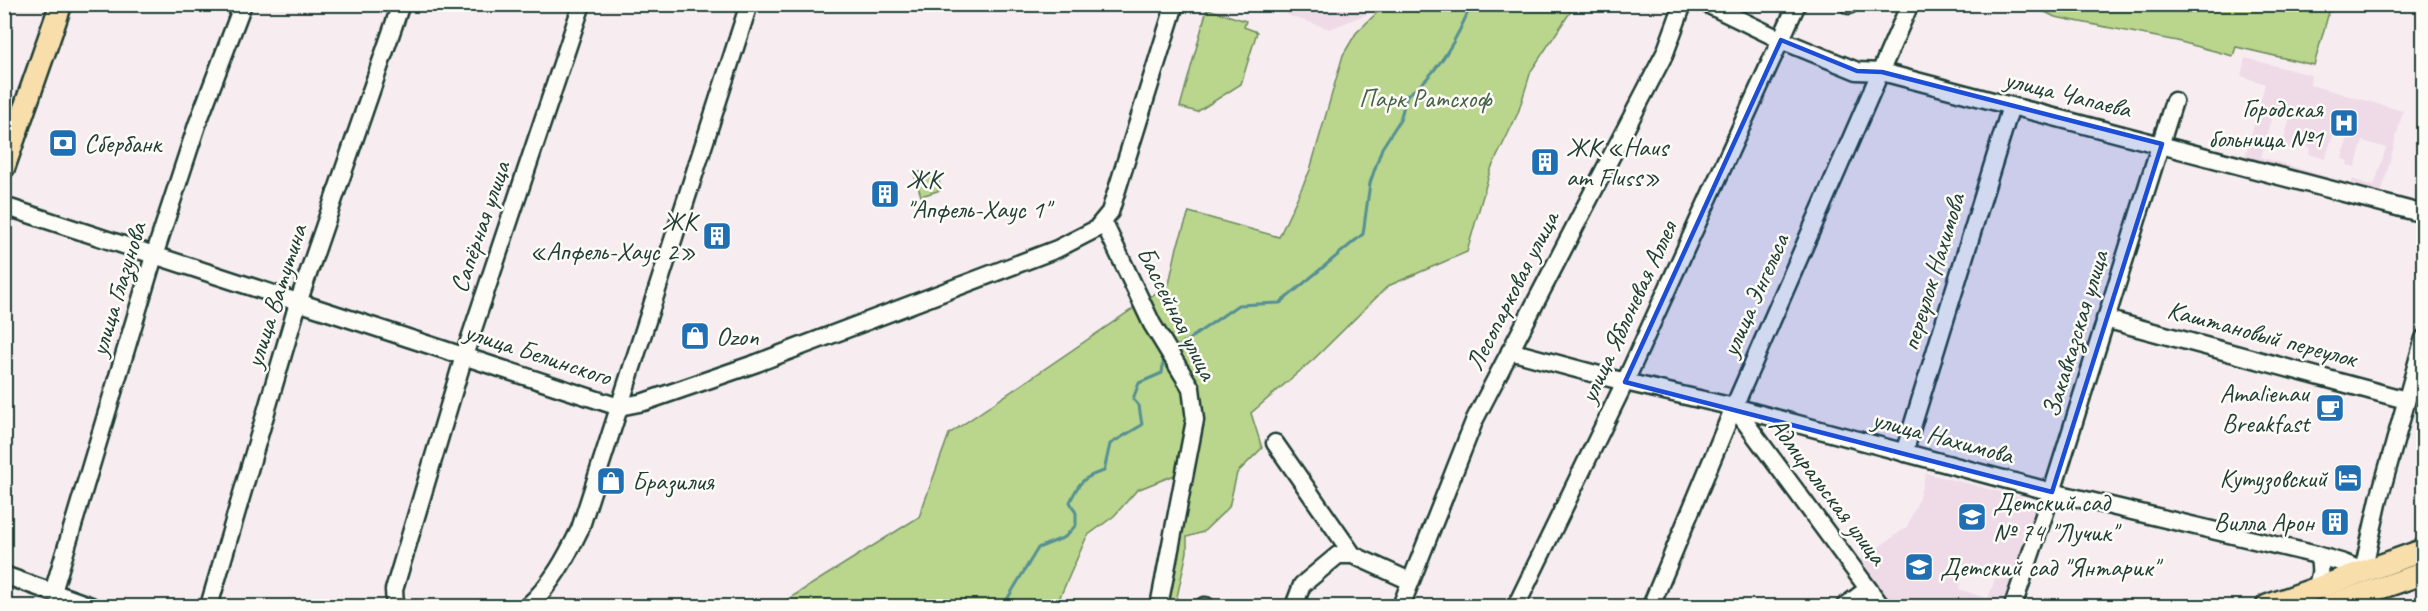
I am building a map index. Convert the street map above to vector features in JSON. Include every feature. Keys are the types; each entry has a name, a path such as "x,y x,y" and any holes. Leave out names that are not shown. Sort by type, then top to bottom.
{"main road":[{"path":"4,167 61,4"},
{"path":"2267,606 2424,550"},
{"path":"2328,606 2360,601 2424,573"}],"street":[{"name":"улица Глазунова","path":"53,592 154,256 197,125 243,4"},
{"name":"улица Ватутина","path":"209,606 298,303 402,4"},
{"name":"Сапёрная улица","path":"394,606 394,590 464,356 582,4"},
{"path":"528,606 543,593 563,565 580,530 748,4"},
{"path":"1107,216 1175,4"},
{"name":"Лесопарковая улица","path":"1401,606 1475,419 1665,53 1683,4"},
{"name":"улица Чапаева","path":"1707,4 1781,40 1857,71 1882,72 2424,214"},
{"name":"улица Яблоневая Аллея","path":"1516,606 1625,382 1797,4"},
{"name":"улица Энгельса","path":"1651,606 1734,407 1910,4"},
{"name":"Закавказская улица","path":"2013,606 2052,492 2174,101"},
{"name":"переулок Нахимова","path":"1904,453 2011,106"},
{"name":"улица Белинского","path":"4,206 620,407 644,402 757,363 1057,249 1077,241 1096,229 1107,216"},
{"name":"Бассейная улица","path":"1107,216 1152,324 1191,388 1195,420 1159,606"},
{"name":"Каштановый переулок","path":"2105,318 2406,400"},
{"path":"2363,571 2376,509 2424,338"},
{"name":"улица Нахимова","path":"1510,351 1625,382 1734,407 2052,492 2317,555 2363,571"},
{"name":"Адмиральская улица","path":"1734,407 1881,606"},
{"path":"1275,443 1353,555"},
{"path":"1294,606 1302,585 1338,555 1353,555 1410,580"},
{"path":"2316,589 2321,572 2321,563 2317,555"},
{"path":"4,575 91,606"},
{"path":"1845,606 1868,589"}],"highlighted area":[{"path":"1781,40 1857,71 1882,72 2162,144 2052,492 1625,382"}],"shaded area":[{"path":"1291,5 1385,5 1385,7 1330,29 1287,15"},
{"name":"Городская больница №1","path":"2245,58 2311,75 2310,85 2403,111 2381,195 2245,157 2265,84 2241,76","holes":["2275,109 2291,114 2282,146 2295,150 2298,146 2303,145 2310,149 2309,154 2325,159 2334,133 2348,137 2342,159 2348,161 2347,165 2355,167 2363,141 2386,148 2374,186 2353,179 2351,184 2261,157"]},
{"path":"1926,473 2033,500 2036,508 2004,606 1890,606 1859,561 1907,527","holes":["1975,565 1997,573 1988,599 1959,589 1965,571 1972,573"]}],"green space":[{"name":"Парк Ратсхоф","path":"1385,5 1575,5 1531,71 1518,113 1490,171 1467,252 1388,286 1314,359 1251,413 1262,448 1237,473 1229,507 1203,532 1187,537 1187,552 1175,606 1167,606 1182,472 1137,490 1114,516 1087,536 1056,606 777,606 919,517 949,434 1169,284 1177,247 1189,212 1279,237 1310,170 1343,55 1356,33"},
{"path":"2031,5 2331,5 2314,65 2236,47 2233,56 2177,41 2055,17"},
{"path":"1207,9 1246,21 1244,27 1257,32 1241,84 1197,112 1180,107"},
{"path":"920,172 938,177 941,190 921,196 914,174"}],"waterway":[{"path":"1175,349 1238,305 1280,303 1363,234 1370,183 1382,148 1400,120 1407,95 1428,78 1437,67 1460,29 1471,4"},
{"path":"1003,606 1038,548 1065,537 1076,525 1076,513 1070,502 1082,481 1104,471 1110,444 1142,425 1139,406 1133,399 1139,383 1162,373 1164,356"}],"place":[{"name":"Городская больница №1","path":"2344,123"},
{"name":"Сбербанк","path":"63,143"},
{"name":"ЖК «Haus am Fluss»","path":"1545,162"},
{"name":"ЖК \"Апфель-Хаус 1\"","path":"885,194"},
{"name":"ЖК «Апфель-Хаус 2»","path":"717,236"},
{"name":"Ozon","path":"695,336"},
{"name":"Amalienau Breakfast","path":"2330,408"},
{"name":"Кутузовский","path":"2348,478"},
{"name":"Бразилия","path":"611,481"},
{"name":"Детский сад № 74 \"Лучик\"","path":"1972,517"},
{"name":"Вилла Арон","path":"2335,522"},
{"name":"Детский сад \"Янтарик\"","path":"1919,567"}]}
